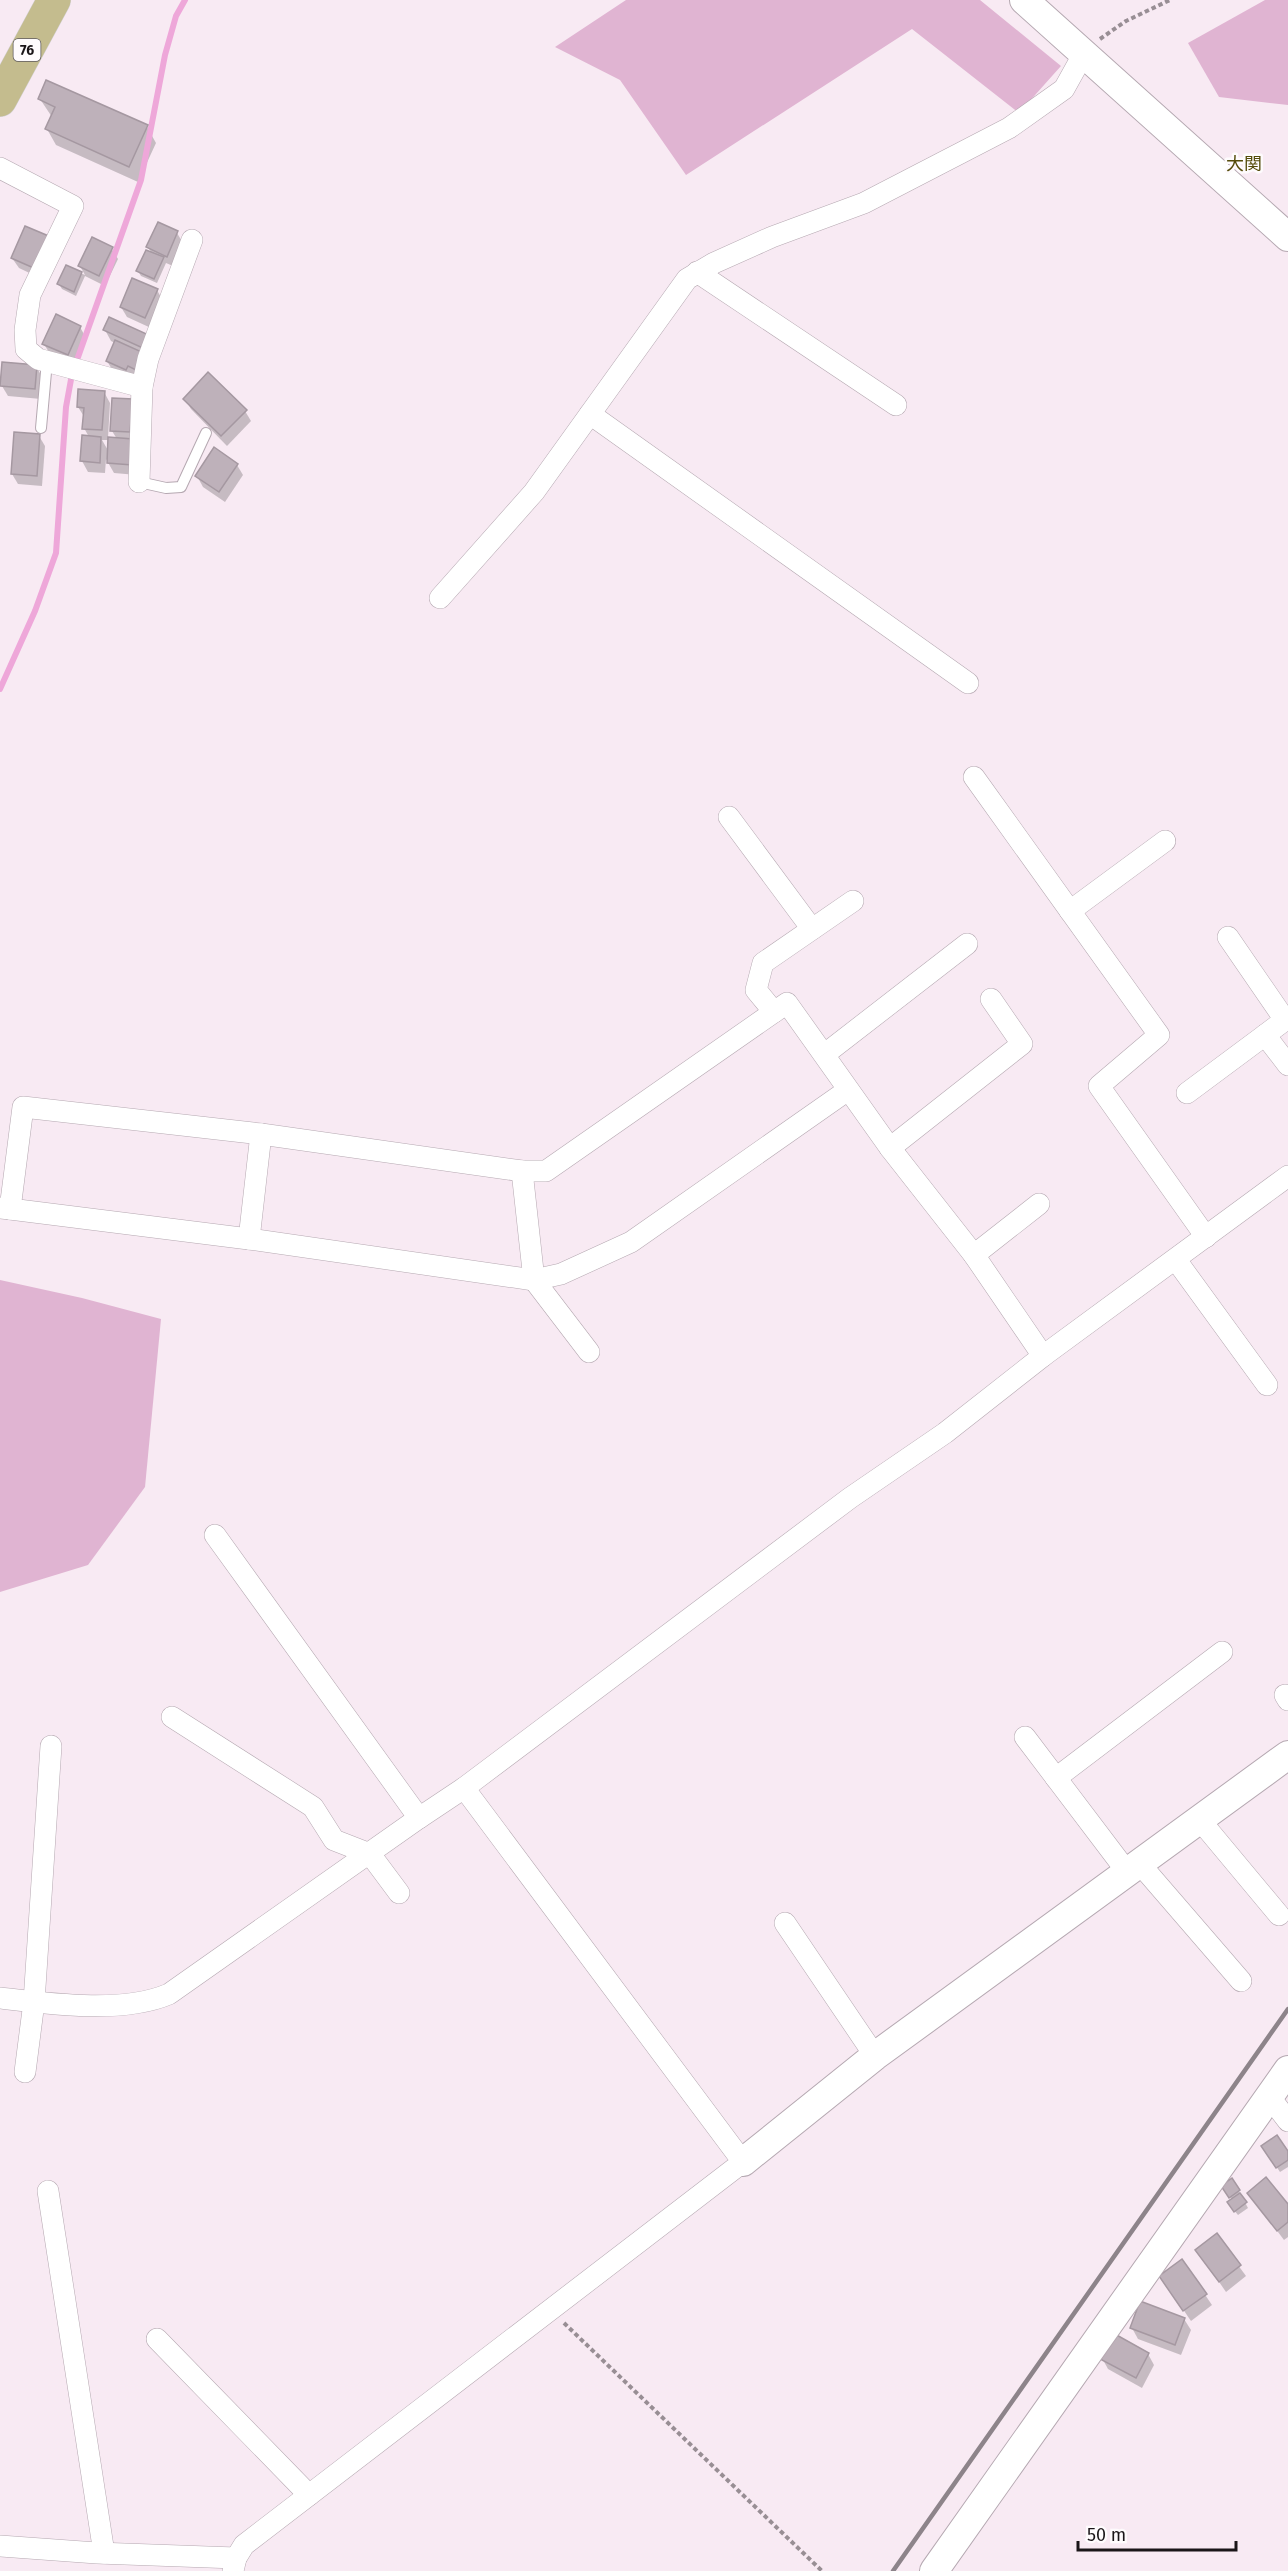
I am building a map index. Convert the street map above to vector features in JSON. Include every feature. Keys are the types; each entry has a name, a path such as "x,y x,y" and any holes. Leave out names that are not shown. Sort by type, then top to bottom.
{"main road":[{"name":"76","path":"0,100 54,0"}],"street":[{"path":"1024,0 1288,237"},
{"path":"440,598 534,492 679,288 697,272 772,237 864,203 1009,128 1064,89 1084,53"},
{"path":"0,168 73,206 30,295 25,330 26,348 38,358 46,361 142,387"},
{"path":"139,482 142,387 148,359 192,240"},
{"path":"697,272 896,405"},
{"path":"590,414 968,683"},
{"path":"974,777 1159,1035 1099,1086 1206,1237"},
{"path":"729,817 812,929"},
{"path":"1070,911 1165,841"},
{"path":"774,1012 756,990 764,963 854,900"},
{"path":"1188,1093 1285,1020 1228,937"},
{"path":"825,1054 967,944"},
{"path":"890,1148 1022,1044 991,999"},
{"path":"848,1090 631,1242 561,1274 534,1280 249,1239 5,1209 23,1107 261,1134 522,1171 546,1171 787,1003 890,1148 974,1255 1043,1356"},
{"path":"1265,1035 1288,1065"},
{"path":"249,1239 261,1134"},
{"path":"522,1171 534,1280 589,1352"},
{"path":"0,1998 34,2002 125,2006 150,2003 169,1994 465,1788 850,1498 945,1433 1043,1356 1288,1176"},
{"path":"974,1255 1039,1204"},
{"path":"1176,1260 1267,1385"},
{"path":"215,1535 419,1818"},
{"path":"1056,1778 1222,1652"},
{"path":"172,1717 313,1807 334,1840 370,1854 399,1893"},
{"path":"1025,1737 1056,1778 1134,1869 1241,1981"},
{"path":"26,2072 34,2002 51,1746"},
{"path":"0,2546 234,2564 244,2545 742,2162 875,2056 1288,1755"},
{"path":"465,1788 742,2162"},
{"path":"1199,1819 1279,1915"},
{"path":"785,1923 875,2056"},
{"path":"934,2571 1288,2070"},
{"path":"1269,2096 1288,2121"},
{"path":"48,2191 104,2553"},
{"path":"157,2339 309,2495"}],"lane":[{"path":"41,428 46,361"},
{"path":"139,482 166,488 181,487 206,433"}],"path":[{"path":"1084,53 1126,21 1170,0"},
{"path":"550,2310 822,2571"}],"shaded area":[{"path":"626,0 980,0 1061,66 1019,113 912,29 686,175 620,80 555,47"},
{"path":"1265,0 1288,0 1288,105 1219,97 1188,43"},
{"path":"0,1280 82,1298 161,1319 145,1487 88,1565 0,1592"}],"building":[{"path":"46,80 148,125 129,167 45,129 55,107 38,99"},
{"path":"158,222 178,231 167,257 146,247"},
{"path":"25,226 51,237 36,269 11,258"},
{"path":"92,237 113,247 99,276 78,266"},
{"path":"146,250 164,257 154,279 136,271"},
{"path":"66,265 82,272 74,292 57,284"},
{"path":"132,278 158,289 145,318 120,307"},
{"path":"56,314 81,326 68,355 42,344"},
{"path":"109,317 151,336 145,349 103,330"},
{"path":"115,340 144,353 136,370 128,366 126,370 106,361"},
{"path":"2,362 37,365 35,389 0,386"},
{"path":"208,372 247,410 221,436 183,399"},
{"path":"78,389 105,391 102,430 82,429 84,408 77,407"},
{"path":"112,398 133,399 130,432 110,431"},
{"path":"14,432 40,434 37,476 11,474"},
{"path":"82,435 101,437 100,463 80,461"},
{"path":"108,437 133,439 132,465 107,463"},
{"path":"214,447 238,464 219,492 195,476"},
{"path":"1277,2135 1288,2151 1288,2160 1276,2168 1261,2146"},
{"path":"1266,2177 1288,2204 1288,2222 1277,2231 1247,2193"},
{"path":"1232,2178 1240,2190 1229,2198 1221,2186"},
{"path":"1240,2193 1247,2202 1234,2212 1227,2202"},
{"path":"1217,2233 1241,2265 1219,2282 1195,2250"},
{"path":"1182,2259 1207,2294 1183,2311 1159,2276"},
{"path":"1140,2301 1185,2318 1175,2345 1130,2328"},
{"path":"1113,2333 1149,2353 1136,2378 1100,2359"}],"waterway":[{"path":"0,689 35,611 56,553 66,407 72,374 141,180 165,55 176,16 185,0"}],"railway":[{"path":"893,2571 1288,2009"}],"district":[{"name":"大関","path":"1244,164"}]}
